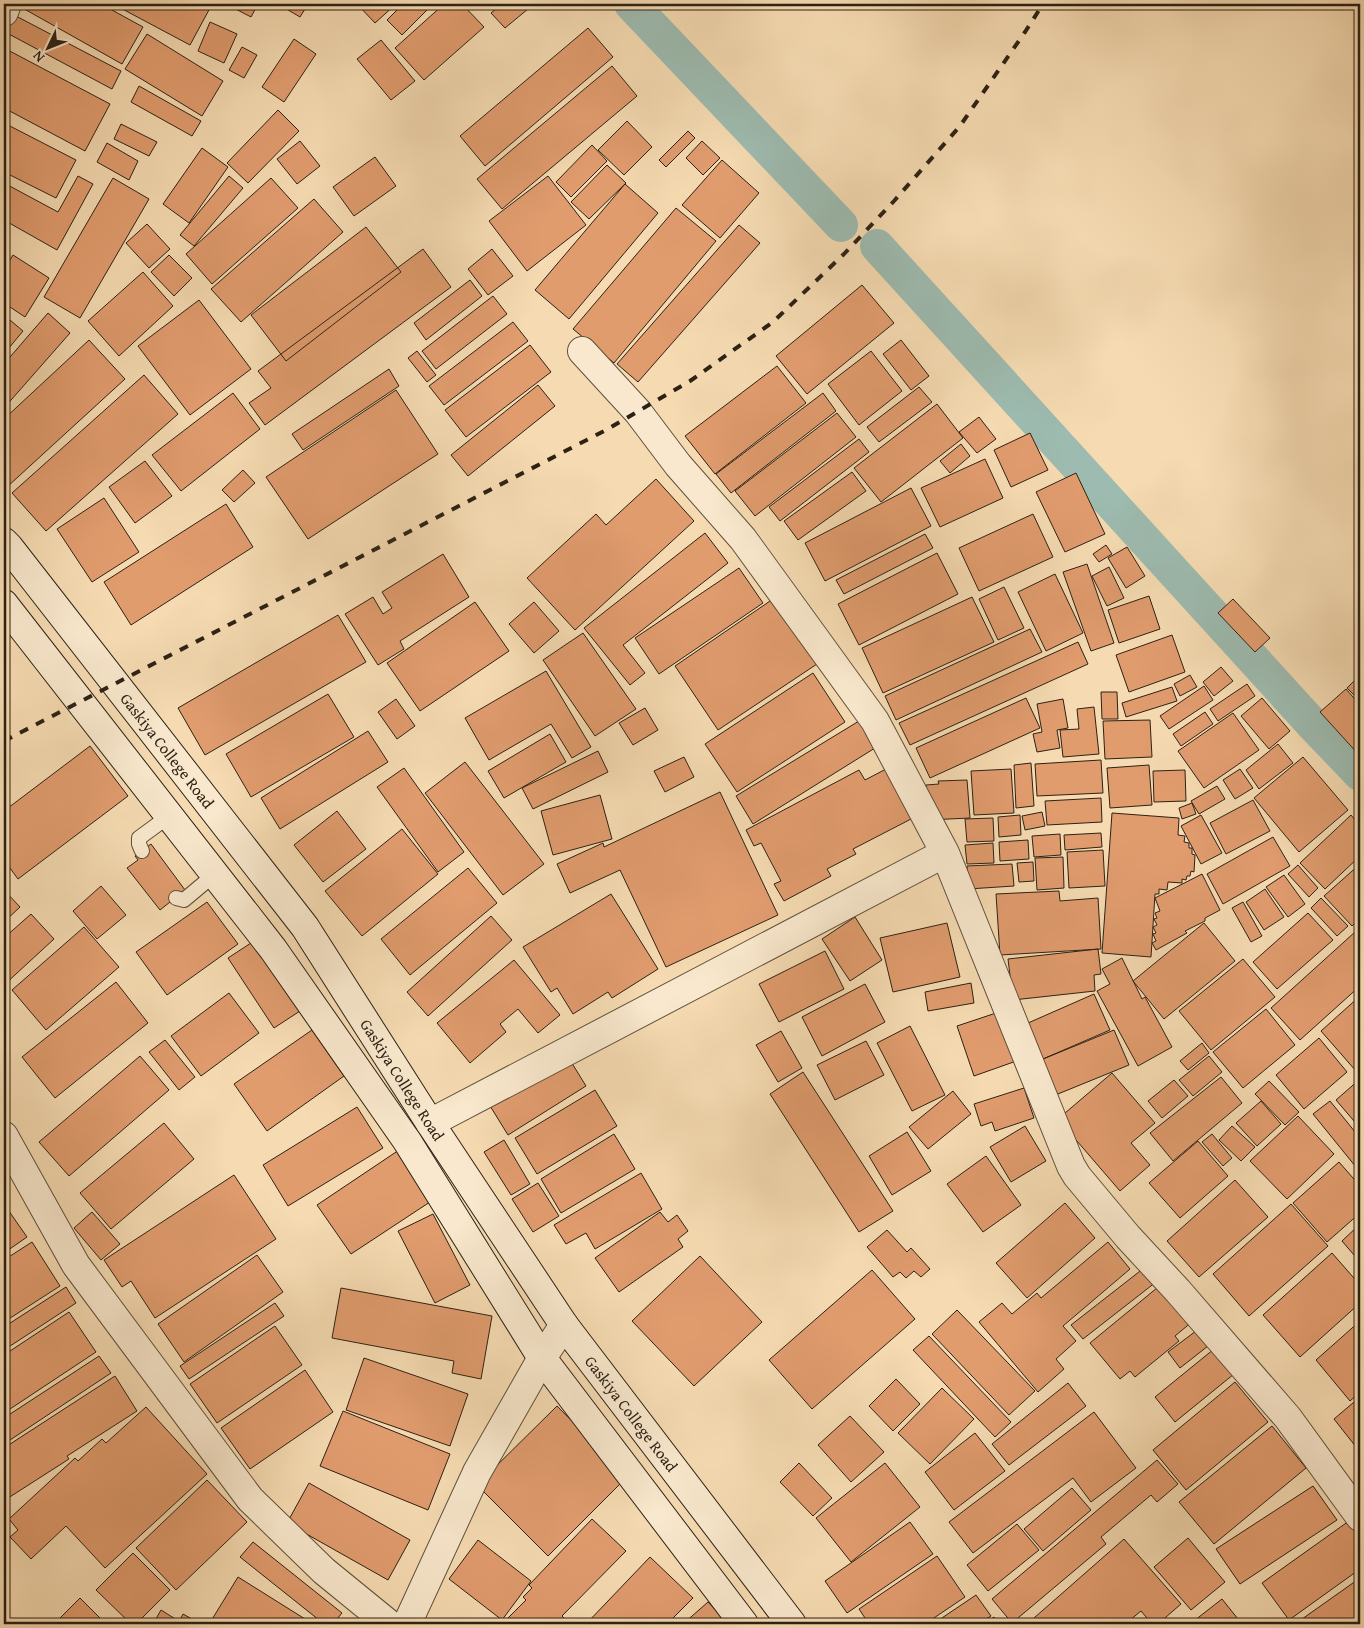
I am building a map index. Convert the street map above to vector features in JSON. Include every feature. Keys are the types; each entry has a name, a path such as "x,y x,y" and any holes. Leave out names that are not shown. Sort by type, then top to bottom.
{"street":[{"path":"4,12 7,4"},
{"path":"582,351 638,412 678,465 743,539 804,620 875,721 946,853 1071,1166 1128,1236 1288,1418 1360,1517"},
{"name":"Gaskiya College Road","path":"4,542 305,927 430,1123 564,1325 792,1624"},
{"name":"Gaskiya College Road","path":"4,604 273,949 407,1141 542,1358 744,1624"},
{"path":"430,1123 946,853"},
{"path":"4,1136 76,1264 250,1500 324,1571 389,1624"},
{"path":"407,1624 477,1472 542,1358 564,1325"}],"lane":[{"path":"142,851 139,838 169,816"},
{"path":"176,898 184,900 215,874"}],"building":[{"path":"20,4 101,4 143,27 122,64 19,6"},
{"path":"113,4 202,4 210,8 190,45"},
{"path":"226,4 258,4 251,17"},
{"path":"278,4 308,4 300,17"},
{"path":"357,4 396,4 375,23"},
{"path":"403,4 433,4 402,35 387,20"},
{"path":"444,4 462,4 484,27 424,80 395,48"},
{"path":"502,4 524,4 528,9 505,28 491,13"},
{"path":"14,15 121,71 112,89 5,32"},
{"path":"210,22 237,34 224,63 198,51"},
{"path":"588,28 613,57 485,166 460,136"},
{"path":"147,34 223,81 202,116 125,69"},
{"path":"294,39 316,54 284,102 262,87"},
{"path":"381,40 415,81 391,100 357,59"},
{"path":"242,47 257,55 244,78 229,70"},
{"path":"4,48 110,104 85,151 4,108"},
{"path":"612,66 637,96 502,209 477,179"},
{"path":"139,86 201,121 192,136 131,102"},
{"path":"278,110 299,131 248,183 227,163"},
{"path":"627,121 652,147 624,175 598,150"},
{"path":"4,123 76,160 56,198 4,172"},
{"path":"121,124 157,142 149,156 114,139"},
{"path":"688,131 695,138 666,167 659,160"},
{"path":"300,141 320,166 297,184 277,159"},
{"path":"702,141 720,158 703,175 686,158"},
{"path":"107,143 138,161 129,180 97,162"},
{"path":"592,145 607,161 571,197 556,182"},
{"path":"202,148 228,167 189,223 163,204"},
{"path":"375,157 396,186 354,216 333,187"},
{"path":"722,160 759,193 720,238 682,205"},
{"path":"607,165 626,183 589,219 571,202"},
{"path":"78,176 93,184 57,250 4,220 4,183 58,212"},
{"path":"229,176 243,188 194,246 180,235"},
{"path":"548,176 586,225 527,271 489,221"},
{"path":"113,178 149,199 80,318 44,297"},
{"path":"271,178 298,208 212,284 186,254"},
{"path":"625,184 658,213 569,319 535,290"},
{"path":"314,199 343,232 241,322 211,289"},
{"path":"676,208 716,241 614,363 573,329"},
{"path":"147,224 170,249 149,268 126,243"},
{"path":"739,225 760,243 638,382 617,364"},
{"path":"366,227 401,272 286,361 251,315"},
{"path":"423,249 451,287 265,425 249,403 271,388 258,371"},
{"path":"492,249 513,276 488,295 468,269"},
{"path":"13,255 49,278 25,317 4,303 4,270"},
{"path":"169,255 192,278 174,296 151,272"},
{"path":"143,272 173,306 119,356 88,321"},
{"path":"470,280 482,296 426,340 414,323"},
{"path":"862,285 894,323 807,394 776,356"},
{"path":"493,296 507,314 436,369 422,351"},
{"path":"199,300 251,369 190,415 138,346"},
{"path":"48,313 70,333 4,408 4,364"},
{"path":"4,315 23,331 4,354"},
{"path":"513,322 528,341 444,405 429,386"},
{"path":"89,340 125,379 7,487 4,483 4,419"},
{"path":"901,340 929,376 911,390 883,354"},
{"path":"530,345 551,372 466,437 445,410"},
{"path":"417,351 436,375 427,382 408,358"},
{"path":"871,351 902,391 859,425 828,384"},
{"path":"777,366 806,403 715,474 685,436"},
{"path":"389,369 399,386 303,450 292,434"},
{"path":"144,375 178,414 46,531 12,493"},
{"path":"538,385 555,406 468,476 451,455"},
{"path":"919,387 932,402 879,442 867,427"},
{"path":"396,390 438,454 308,539 266,477"},
{"path":"233,393 260,429 181,491 152,455"},
{"path":"823,393 836,411 731,493 716,474"},
{"path":"937,404 963,438 881,502 854,468"},
{"path":"837,413 856,437 755,516 735,491"},
{"path":"979,417 996,439 977,453 959,432"},
{"path":"1030,433 1048,470 1011,487 994,450"},
{"path":"859,439 869,452 780,521 769,507"},
{"path":"961,444 970,456 950,473 940,461"},
{"path":"985,459 1003,498 940,527 921,488"},
{"path":"145,461 172,496 135,523 109,487"},
{"path":"243,470 255,483 234,502 222,490"},
{"path":"852,472 866,491 798,540 784,521"},
{"path":"1076,473 1105,534 1065,552 1036,492"},
{"path":"656,479 694,521 575,630 527,578 596,514 606,525"},
{"path":"911,488 931,526 825,581 805,543"},
{"path":"104,498 139,552 92,582 57,529"},
{"path":"226,504 253,547 131,625 104,582"},
{"path":"1033,514 1053,557 979,591 959,548"},
{"path":"705,533 728,563 623,645 645,673 630,685 584,628"},
{"path":"925,534 933,548 844,594 836,580"},
{"path":"1106,545 1112,554 1099,562 1093,554"},
{"path":"1127,547 1145,576 1126,588 1108,558"},
{"path":"937,553 958,594 859,645 838,604"},
{"path":"443,554 469,597 400,641 404,649 378,665 345,614 373,597 383,614 392,608 382,592"},
{"path":"1087,564 1114,643 1091,651 1063,572"},
{"path":"1109,567 1124,598 1107,606 1092,576"},
{"path":"739,568 763,603 659,674 635,638"},
{"path":"1055,574 1083,633 1046,651 1018,592"},
{"path":"1004,587 1024,628 998,640 979,599"},
{"path":"1149,596 1160,629 1119,643 1108,610"},
{"path":"972,597 994,642 883,693 862,648"},
{"path":"773,599 817,664 718,730 675,666"},
{"path":"1233,599 1270,638 1255,652 1218,613"},
{"path":"475,602 509,651 420,711 387,663"},
{"path":"534,602 559,631 534,653 509,624"},
{"path":"338,615 366,662 205,755 178,708"},
{"path":"1030,629 1042,652 896,720 885,696"},
{"path":"583,633 636,709 595,736 543,660"},
{"path":"1172,635 1185,672 1129,692 1116,655"},
{"path":"1078,642 1088,664 910,745 899,723"},
{"path":"1221,667 1233,681 1214,696 1203,682"},
{"path":"546,671 591,747 572,758 551,724 489,760 465,718"},
{"path":"813,673 845,722 737,792 705,744"},
{"path":"1190,675 1197,687 1180,696 1174,684"},
{"path":"1360,675 1360,701 1347,688"},
{"path":"1247,684 1255,696 1218,721 1210,709"},
{"path":"1204,686 1213,700 1169,729 1160,716"},
{"path":"1172,687 1177,701 1126,717 1122,703"},
{"path":"1346,689 1360,705 1360,756 1320,712"},
{"path":"1101,692 1117,692 1118,719 1102,719"},
{"path":"328,694 354,737 251,797 226,754"},
{"path":"1026,698 1040,728 930,778 916,748"},
{"path":"1262,698 1290,731 1269,749 1241,716"},
{"path":"396,699 415,726 397,739 378,712"},
{"path":"1063,699 1068,728 1057,730 1060,748 1037,752 1033,734 1042,732 1037,704"},
{"path":"1094,707 1099,754 1063,757 1060,730 1079,729 1077,709"},
{"path":"645,708 658,730 633,745 619,723"},
{"path":"1205,712 1213,724 1181,746 1173,734"},
{"path":"1233,713 1259,750 1204,788 1178,751"},
{"path":"1150,720 1152,757 1105,759 1103,721"},
{"path":"859,721 875,748 753,824 736,796"},
{"path":"368,731 388,762 280,829 261,798"},
{"path":"550,734 566,762 504,798 488,771"},
{"path":"1278,744 1293,763 1259,789 1246,770"},
{"path":"90,746 128,796 18,879 4,860 4,811"},
{"path":"598,751 608,772 533,809 522,788"},
{"path":"684,757 694,777 665,792 654,771"},
{"path":"1303,757 1348,810 1299,852 1254,798"},
{"path":"1101,760 1103,793 1037,796 1035,764"},
{"path":"465,762 544,864 503,895 425,793"},
{"path":"1031,763 1034,806 1016,808 1014,765"},
{"path":"1149,765 1152,805 1110,808 1107,768"},
{"path":"404,768 464,852 438,872 377,787"},
{"path":"886,769 913,818 853,849 856,854 827,869 831,876 784,901 774,884 781,881 761,843 754,846 746,830 859,770 865,780"},
{"path":"1011,769 1014,813 974,815 971,771"},
{"path":"1240,769 1253,788 1235,799 1223,780"},
{"path":"1185,770 1186,801 1154,802 1153,771"},
{"path":"967,780 970,818 928,820 926,785 939,784 938,781"},
{"path":"1217,786 1225,799 1199,814 1191,801"},
{"path":"720,792 778,915 666,967 620,870 570,893 557,864 603,843 604,847"},
{"path":"600,795 612,839 553,855 541,811"},
{"path":"1101,798 1102,822 1047,825 1045,801"},
{"path":"1253,800 1270,831 1226,854 1210,823"},
{"path":"1192,803 1196,814 1182,819 1179,808"},
{"path":"337,811 366,849 323,882 294,845"},
{"path":"1042,812 1045,826 1025,830 1022,816"},
{"path":"1112,813 1179,818 1178,835 1185,836 1184,842 1189,843 1189,848 1192,848 1192,854 1195,855 1194,872 1191,871 1190,876 1187,876 1186,880 1182,879 1182,883 1168,882 1167,890 1159,889 1159,894 1155,894 1151,957 1102,953"},
{"path":"1020,815 1021,835 999,837 998,817"},
{"path":"1201,815 1222,853 1201,864 1181,826"},
{"path":"1351,815 1360,826 1360,856 1325,889 1300,863"},
{"path":"993,818 994,841 967,842 965,819"},
{"path":"402,829 438,874 362,936 325,891"},
{"path":"1101,833 1102,847 1065,850 1064,835"},
{"path":"1060,834 1061,855 1034,857 1032,836"},
{"path":"1273,837 1290,866 1223,904 1207,874"},
{"path":"1028,840 1029,859 1000,861 999,842"},
{"path":"993,843 994,863 967,864 965,845"},
{"path":"151,844 185,890 160,910 127,868 138,860 135,856"},
{"path":"1103,850 1105,886 1069,888 1067,852"},
{"path":"1063,857 1064,888 1037,890 1035,858"},
{"path":"1033,862 1034,881 1019,882 1017,863"},
{"path":"1012,864 1014,886 968,889 967,866"},
{"path":"1360,864 1360,918 1352,926 1324,896"},
{"path":"1298,865 1318,888 1309,897 1288,874"},
{"path":"468,868 497,903 410,975 381,939"},
{"path":"1202,874 1220,910 1205,918 1205,921 1185,931 1187,933 1156,950 1152,943 1156,941 1153,934 1156,933 1153,927 1157,925 1154,919 1157,918 1155,913 1160,911 1155,898"},
{"path":"1284,875 1305,904 1288,917 1266,887"},
{"path":"101,886 126,915 97,939 73,911"},
{"path":"1265,889 1284,917 1264,930 1246,902"},
{"path":"4,890 20,907 4,922"},
{"path":"1059,891 1060,901 1098,898 1101,949 1000,955 996,894"},
{"path":"611,894 658,969 612,998 608,992 573,1014 557,988 551,992 523,947"},
{"path":"1321,898 1348,926 1337,936 1311,908"},
{"path":"207,902 238,944 167,995 136,952"},
{"path":"1243,902 1262,936 1251,942 1232,908"},
{"path":"1308,913 1333,940 1277,989 1253,962"},
{"path":"31,914 54,939 4,985 4,938"},
{"path":"491,916 512,940 428,1016 407,992"},
{"path":"855,917 882,960 850,981 822,939"},
{"path":"947,923 960,977 893,992 880,938"},
{"path":"1204,923 1235,961 1164,1019 1133,981"},
{"path":"84,927 119,967 46,1030 12,990"},
{"path":"1355,932 1360,938 1360,986 1300,1040 1271,1008"},
{"path":"254,941 300,1011 274,1028 228,958"},
{"path":"1098,949 1101,974 1094,975 1095,991 1013,1000 1008,959"},
{"path":"825,951 844,989 779,1022 759,984"},
{"path":"1122,958 1142,999 1145,997 1172,1047 1138,1066 1097,991 1110,984 1102,969"},
{"path":"1243,959 1275,997 1211,1050 1179,1011"},
{"path":"514,960 560,1015 538,1033 518,1009 500,1024 506,1032 470,1063 437,1023"},
{"path":"116,982 148,1023 55,1098 22,1057"},
{"path":"971,983 974,1003 928,1011 925,992"},
{"path":"865,984 885,1022 822,1056 802,1017"},
{"path":"229,993 259,1033 201,1076 171,1036"},
{"path":"1094,994 1110,1030 1043,1059 1028,1023"},
{"path":"1360,996 1360,1067 1356,1071 1321,1031"},
{"path":"1266,1009 1295,1045 1243,1088 1213,1052"},
{"path":"1005,1010 1022,1059 974,1076 957,1026"},
{"path":"910,1026 945,1095 912,1111 877,1043"},
{"path":"312,1030 344,1076 267,1131 234,1084"},
{"path":"1114,1030 1129,1065 1053,1096 1038,1061"},
{"path":"781,1031 802,1068 778,1082 756,1045"},
{"path":"1319,1038 1347,1072 1304,1109 1276,1075"},
{"path":"165,1040 195,1077 179,1090 149,1052"},
{"path":"866,1041 884,1075 835,1100 817,1065"},
{"path":"1202,1043 1209,1053 1188,1070 1180,1061"},
{"path":"565,1052 586,1086 508,1135 487,1101"},
{"path":"140,1056 169,1090 69,1176 39,1142"},
{"path":"1209,1056 1222,1072 1193,1096 1179,1080"},
{"path":"803,1072 893,1211 859,1232 770,1094"},
{"path":"1112,1073 1155,1123 1131,1143 1150,1165 1120,1191 1058,1119"},
{"path":"1221,1077 1242,1103 1173,1161 1150,1133"},
{"path":"1360,1079 1360,1128 1336,1100"},
{"path":"1174,1080 1188,1096 1162,1118 1148,1101"},
{"path":"1269,1081 1299,1112 1285,1125 1255,1094"},
{"path":"1024,1088 1034,1118 995,1131 992,1122 981,1126 974,1104"},
{"path":"595,1090 617,1126 537,1174 515,1138"},
{"path":"953,1091 971,1114 928,1149 909,1127"},
{"path":"1261,1101 1281,1124 1257,1146 1236,1123"},
{"path":"1330,1101 1360,1138 1360,1172 1313,1114"},
{"path":"357,1107 383,1148 288,1206 263,1165"},
{"path":"1298,1116 1334,1154 1287,1199 1250,1161"},
{"path":"164,1123 194,1159 111,1229 80,1193"},
{"path":"1025,1126 1046,1161 1011,1182 990,1147"},
{"path":"1232,1126 1255,1147 1241,1161 1219,1140"},
{"path":"907,1132 931,1171 892,1195 869,1156"},
{"path":"614,1134 635,1169 561,1213 541,1179"},
{"path":"1212,1134 1232,1158 1223,1166 1202,1142"},
{"path":"504,1140 530,1184 511,1195 484,1152"},
{"path":"1198,1141 1228,1176 1180,1218 1149,1183"},
{"path":"402,1148 436,1198 351,1254 317,1205"},
{"path":"986,1156 1021,1205 983,1232 947,1184"},
{"path":"1339,1162 1360,1186 1360,1213 1327,1242 1293,1203"},
{"path":"641,1173 662,1209 595,1249 586,1233 566,1244 554,1225"},
{"path":"234,1175 276,1239 155,1318 131,1281 122,1287 104,1260"},
{"path":"1235,1180 1268,1217 1199,1277 1167,1241"},
{"path":"538,1183 559,1216 533,1232 512,1199"},
{"path":"1065,1203 1095,1238 1027,1298 996,1263"},
{"path":"4,1204 27,1237 4,1253"},
{"path":"1291,1204 1328,1246 1249,1316 1213,1274"},
{"path":"92,1212 120,1244 101,1260 74,1228"},
{"path":"660,1212 668,1222 677,1215 688,1231 678,1239 683,1247 619,1292 595,1258"},
{"path":"433,1214 470,1285 435,1303 398,1231"},
{"path":"1360,1226 1360,1262 1342,1241"},
{"path":"887,1230 907,1252 911,1248 930,1269 921,1277 914,1271 906,1278 900,1272 893,1277 867,1247"},
{"path":"32,1242 60,1286 4,1322 4,1260"},
{"path":"1108,1242 1130,1269 1063,1326 1076,1341 1056,1359 1064,1369 1038,1392 979,1322 1002,1303 1012,1314 1037,1293 1041,1298"},
{"path":"1332,1253 1360,1285 1360,1303 1300,1357 1263,1315"},
{"path":"257,1255 283,1292 184,1362 158,1324"},
{"path":"700,1256 762,1322 694,1386 632,1321"},
{"path":"1144,1268 1156,1282 1083,1339 1071,1325"},
{"path":"872,1270 915,1319 812,1409 769,1360"},
{"path":"1163,1283 1193,1321 1175,1336 1179,1341 1135,1377 1130,1371 1120,1379 1090,1343"},
{"path":"66,1287 76,1303 4,1350 4,1327"},
{"path":"341,1288 492,1316 481,1379 452,1373 454,1361 332,1338"},
{"path":"275,1303 284,1316 189,1379 180,1366"},
{"path":"957,1310 1035,1391 1009,1415 932,1334"},
{"path":"69,1312 96,1352 4,1413 4,1355"},
{"path":"1360,1321 1360,1392 1350,1401 1316,1360"},
{"path":"275,1326 302,1365 217,1423 190,1384"},
{"path":"1196,1331 1208,1346 1180,1368 1168,1352"},
{"path":"929,1336 1011,1422 995,1437 913,1350"},
{"path":"1214,1349 1234,1374 1175,1422 1155,1397"},
{"path":"99,1356 111,1373 4,1444 4,1418"},
{"path":"364,1358 468,1394 450,1446 346,1410"},
{"path":"305,1370 333,1412 250,1469 221,1428"},
{"path":"115,1376 137,1411 67,1456 69,1459 5,1500 4,1448"},
{"path":"896,1379 920,1404 893,1431 869,1406"},
{"path":"1235,1382 1268,1422 1186,1490 1153,1450"},
{"path":"1068,1383 1086,1406 1009,1465 992,1444"},
{"path":"942,1388 974,1419 930,1464 898,1433"},
{"path":"1360,1397 1360,1452 1334,1419"},
{"path":"557,1406 627,1477 548,1556 477,1485"},
{"path":"146,1407 207,1474 105,1568 66,1526 31,1559 10,1537 18,1530 9,1519 75,1458 78,1461 102,1439 106,1443"},
{"path":"343,1411 450,1454 428,1510 320,1466"},
{"path":"1094,1412 1136,1468 1091,1502 1073,1478 973,1553 949,1522"},
{"path":"850,1416 884,1452 851,1482 818,1445"},
{"path":"1272,1426 1306,1468 1214,1544 1179,1502"},
{"path":"975,1433 1005,1471 954,1510 925,1472"},
{"path":"1157,1460 1178,1484 1157,1502 1151,1495 1101,1537 1106,1544 1012,1623 992,1599"},
{"path":"799,1463 832,1498 813,1516 780,1482"},
{"path":"885,1463 920,1507 851,1562 816,1518"},
{"path":"207,1480 247,1522 176,1590 136,1548"},
{"path":"309,1483 410,1540 388,1580 287,1523"},
{"path":"1313,1486 1337,1520 1240,1584 1216,1549"},
{"path":"1072,1488 1091,1510 1043,1551 1024,1529"},
{"path":"592,1519 626,1551 562,1616 570,1624 502,1624 526,1600 523,1597 532,1588 529,1585"},
{"path":"1349,1521 1360,1537 1360,1569 1289,1620 1262,1583"},
{"path":"910,1522 933,1554 847,1613 825,1581"},
{"path":"1017,1524 1039,1550 988,1591 967,1565"},
{"path":"1188,1538 1225,1582 1191,1610 1154,1567"},
{"path":"1124,1539 1181,1604 1158,1624 1152,1624 1141,1611 1125,1624 1039,1624 1034,1618"},
{"path":"478,1540 531,1581 502,1620 449,1579"},
{"path":"253,1542 342,1613 333,1624 324,1624 240,1557"},
{"path":"133,1553 170,1590 136,1624 131,1624 96,1590"},
{"path":"937,1556 965,1597 925,1624 869,1624 859,1609"},
{"path":"650,1557 693,1598 667,1624 586,1624"},
{"path":"238,1577 313,1624 217,1624 211,1621"},
{"path":"1360,1578 1359,1624 1295,1624"},
{"path":"976,1595 991,1616 978,1624 933,1624"},
{"path":"80,1598 106,1624 54,1624"},
{"path":"1222,1599 1242,1624 1190,1624"},
{"path":"708,1602 729,1624 683,1624"},
{"path":"161,1610 177,1620 174,1624 153,1624"},
{"path":"183,1614 201,1624 178,1624"},
{"path":"994,1617 1000,1624 984,1624"}],"waterway":[{"path":"631,4 841,225"},
{"path":"877,246 1314,726 1360,774"}],"railway":[{"path":"4,741 606,430 690,381 773,322 844,254 894,201 960,126 1043,4"}]}
